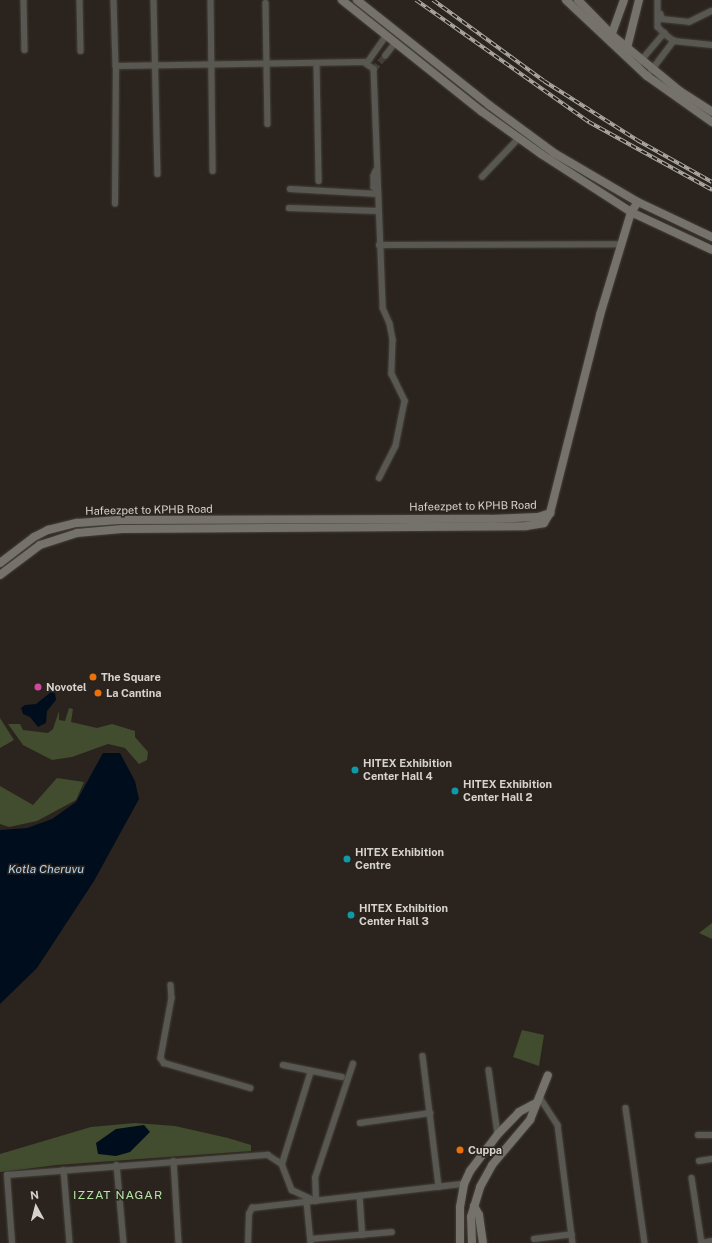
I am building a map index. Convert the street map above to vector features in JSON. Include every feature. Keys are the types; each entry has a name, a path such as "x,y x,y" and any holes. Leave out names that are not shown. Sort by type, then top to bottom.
{"main road":[{"path":"342,0 386,36 519,138 631,212 712,250"},
{"path":"357,0 489,105 554,153 638,202 712,237"},
{"path":"566,0 583,13 610,39 625,57 646,76 712,122"},
{"path":"578,0 583,13"},
{"path":"610,39 624,0"},
{"path":"625,57 639,0"},
{"path":"610,39 627,48 680,91 712,112"},
{"name":"Hafeezpet to KPHB Road","path":"0,563 34,538 48,530 77,523 119,520 498,519 538,517 550,514 571,422 621,244 631,212 638,202"},
{"path":"0,575 40,545 77,533 122,530 526,526 542,525 546,522 550,514"},
{"path":"472,1243 471,1217 474,1206 492,1165 530,1120 534,1104 548,1075"},
{"path":"460,1243 459,1227 464,1184 478,1158 498,1134 519,1112 534,1104"},
{"path":"474,1206 479,1215 483,1243"}],"street":[{"path":"24,0 25,50"},
{"path":"80,0 81,51"},
{"path":"114,0 116,66 115,204"},
{"path":"154,0 158,174"},
{"path":"211,0 213,171"},
{"path":"658,0 658,27 664,33 674,41 712,45"},
{"path":"662,0 662,19 668,21 694,21 712,11"},
{"path":"266,4 268,124"},
{"path":"636,67 664,33"},
{"path":"367,63 386,36"},
{"path":"646,76 674,41"},
{"path":"385,56 395,43"},
{"path":"317,63 319,181"},
{"path":"116,66 367,63"},
{"path":"367,63 376,74 376,171 374,176 374,186 378,193 382,308 390,324 393,340 392,374 405,401 396,446 380,478"},
{"path":"482,177 519,138"},
{"path":"290,189 378,193"},
{"path":"289,208 378,211"},
{"path":"379,245 621,244"},
{"path":"171,985 172,998 161,1058 164,1063 250,1088"},
{"path":"423,1056 439,1187"},
{"path":"282,1064 342,1077"},
{"path":"316,1201 315,1178 353,1064"},
{"path":"490,1070 498,1134"},
{"path":"282,1164 311,1071"},
{"path":"539,1096 558,1125 572,1243"},
{"path":"626,1108 645,1243"},
{"path":"360,1123 430,1113"},
{"path":"698,1136 712,1135"},
{"path":"12,1243 7,1175 118,1165 268,1155 282,1164 292,1190 316,1201"},
{"path":"699,1160 712,1159"},
{"path":"174,1161 179,1243"},
{"path":"118,1165 124,1243"},
{"path":"64,1170 70,1243"},
{"path":"692,1178 702,1243 712,1241"},
{"path":"248,1243 250,1209 464,1184"},
{"path":"360,1196 363,1235"},
{"path":"307,1202 311,1241 392,1232"},
{"path":"534,1239 572,1234"}],"green space":[{"path":"69,708 73,709 71,722 97,728 112,724 135,731 135,737 148,752 147,760 139,764 125,748 108,744 72,757 52,760 23,745 8,724 20,724 23,730 48,733 53,729 59,711 59,720 65,721"},
{"path":"0,718 14,740 0,748"},
{"path":"57,778 84,782 76,800 37,821 9,827 0,824 0,786 33,805"},
{"path":"712,923 712,939 699,933"},
{"path":"522,1030 544,1035 539,1066 513,1057"},
{"path":"135,1123 175,1126 228,1138 251,1145 251,1151 57,1165 0,1172 0,1154 91,1127"}],"water":[{"path":"51,692 55,693 56,700 47,711 46,723 38,727 30,717 23,714 21,708 25,705 36,704"},
{"name":"Kotla Cheruvu","path":"103,753 120,753 135,781 139,799 94,881 37,968 0,1004 0,830 27,828 52,819 76,802"},
{"path":"144,1125 150,1132 130,1152 116,1156 98,1154 96,1143 116,1129"}],"tunnel":[{"path":"374,69 385,56"}],"railway":[{"path":"416,0 589,122 712,190"},
{"path":"433,0 544,81 637,140 712,182"}],"place":[{"name":"The Square","path":"93,677"},
{"name":"Novotel","path":"38,687"},
{"name":"La Cantina","path":"98,693"},
{"name":"HITEX Exhibition Center Hall 4","path":"355,770"},
{"name":"HITEX Exhibition Center Hall 2","path":"455,791"},
{"name":"HITEX Exhibition Centre","path":"347,859"},
{"name":"HITEX Exhibition Center Hall 3","path":"351,915"},
{"name":"Cuppa","path":"460,1150"}],"district":[{"name":"IZZAT NAGAR","path":"118,1196"}]}
